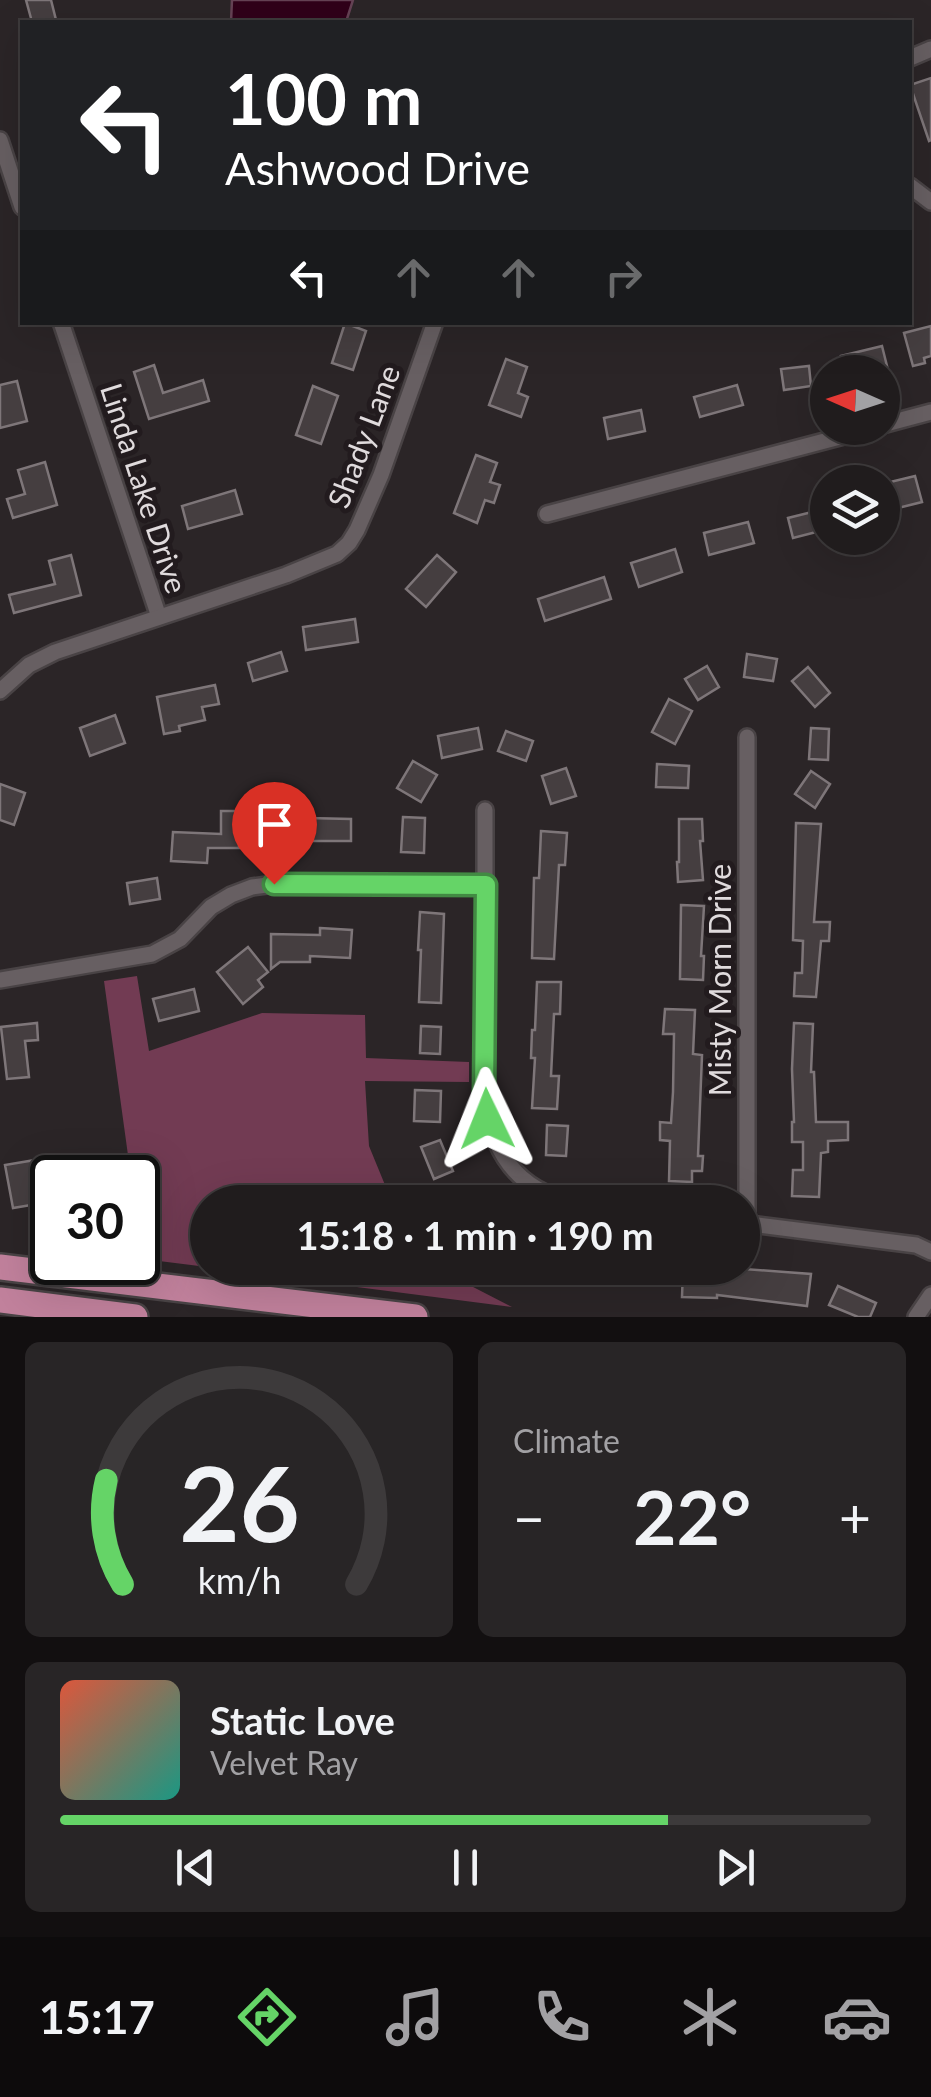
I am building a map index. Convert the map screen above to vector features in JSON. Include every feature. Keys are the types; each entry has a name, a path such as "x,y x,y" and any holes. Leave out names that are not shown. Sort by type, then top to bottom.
{"main road":[{"path":"0,1267 414,1317"},
{"path":"0,1300 135,1317"}],"street":[{"path":"0,140 20,201"},
{"name":"Linda Lake Drive","path":"0,691 22,669 55,652 159,617 62,325"},
{"name":"Shady Lane","path":"159,617 316,564 337,554 348,543 380,475 433,325"},
{"path":"900,420 931,412"},
{"path":"547,514 810,445"},
{"name":"Misty Morn Drive","path":"744,1185 748,737"},
{"path":"485,810 484,1096 487,1119 499,1150 512,1169 533,1185"},
{"path":"0,980 152,954 180,939 211,907 252,887 486,885"},
{"path":"760,1225 916,1245 931,1252"},
{"path":"916,1317 931,1295"}],"shaded area":[{"path":"232,0 353,0 347,20 231,20"},
{"path":"137,976 149,1051 262,1013 365,1015 366,1058 469,1062 469,1082 365,1081 369,1146 385,1185 190,1185 190,1265 160,1261 160,1155 128,1155 104,981"},
{"path":"341,1285 469,1285 512,1307"}],"building":[{"path":"26,0 51,0 56,20 31,20"},
{"path":"931,78 929,141 912,91 912,84"},
{"path":"344,325 366,331 353,370 332,363"},
{"path":"931,326 931,356 924,358 925,363 913,366 904,333"},
{"path":"882,346 884,355 845,355"},
{"path":"506,359 527,367 518,393 528,397 521,417 489,405"},
{"path":"154,365 163,393 203,380 209,401 149,419 134,372"},
{"path":"809,366 810,386 784,390 781,369"},
{"path":"17,381 27,421 0,428 0,385"},
{"path":"737,385 743,405 700,417 694,397"},
{"path":"313,386 338,396 321,444 296,435"},
{"path":"641,410 645,431 608,439 604,418"},
{"path":"476,455 497,463 490,482 500,485 494,503 485,500 477,523 454,513"},
{"path":"45,462 57,505 13,518 7,499 25,494 18,470"},
{"path":"915,476 922,502 900,508 900,480"},
{"path":"235,490 242,514 188,529 182,506"},
{"path":"810,512 810,534 793,538 788,518"},
{"path":"748,522 754,543 709,555 704,533"},
{"path":"675,549 682,572 639,587 631,563"},
{"path":"71,555 81,595 14,613 9,595 55,584 49,561"},
{"path":"437,555 456,572 426,607 406,589"},
{"path":"604,577 611,599 545,621 538,599"},
{"path":"355,619 358,642 306,650 303,627"},
{"path":"281,652 287,671 253,681 248,663"},
{"path":"747,654 777,659 773,681 744,677"},
{"path":"707,666 719,687 698,700 685,679"},
{"path":"808,667 830,693 815,707 792,681"},
{"path":"215,685 219,704 202,707 205,720 164,734 157,697"},
{"path":"669,699 692,711 675,744 652,732"},
{"path":"115,715 125,743 90,756 80,728"},
{"path":"478,728 482,749 442,758 438,736"},
{"path":"811,728 829,729 828,760 809,759"},
{"path":"506,731 533,741 526,761 498,751"},
{"path":"413,761 437,775 421,802 397,788"},
{"path":"657,764 689,766 688,788 656,787"},
{"path":"566,768 576,796 551,804 542,776"},
{"path":"811,771 830,784 815,808 795,794"},
{"path":"0,784 25,793 14,825 0,820"},
{"path":"272,805 309,807 308,818 351,819 351,841 294,841 295,827 260,825 260,838 239,839 239,848 208,848 207,863 171,861 173,832 221,834 221,811 272,811"},
{"path":"403,817 425,818 424,853 401,852"},
{"path":"679,819 702,819 703,880 678,882"},
{"path":"796,823 821,824 814,922 830,922 829,941 821,941 816,997 794,996 795,973 802,973 803,941 793,940"},
{"path":"541,831 567,833 565,865 559,865 554,959 532,958 534,878 539,878"},
{"path":"157,878 160,899 130,904 127,883"},
{"path":"681,905 704,906 703,980 680,979"},
{"path":"420,912 444,914 441,1003 419,1002"},
{"path":"320,928 352,930 350,958 310,956 310,962 280,962 271,969 271,934 320,935"},
{"path":"248,947 268,972 258,980 263,987 243,1004 217,972"},
{"path":"537,982 561,982 560,1014 554,1014 551,1076 559,1076 557,1109 532,1108 532,1030"},
{"path":"194,989 199,1011 159,1021 153,999"},
{"path":"665,1009 695,1010 693,1054 702,1055 698,1156 703,1156 702,1171 692,1171 692,1182 669,1181 670,1141 660,1140 660,1122 671,1123 673,1092 674,1034 663,1034"},
{"path":"37,1023 38,1040 25,1041 29,1077 7,1079 1,1027"},
{"path":"794,1023 813,1024 811,1072 816,1122 848,1122 848,1140 828,1141 828,1152 821,1153 819,1197 792,1196 793,1170 803,1170 803,1142 792,1142"},
{"path":"421,1026 441,1027 440,1054 420,1053"},
{"path":"415,1090 441,1091 440,1122 414,1121"},
{"path":"547,1125 568,1126 566,1156 546,1155"},
{"path":"440,1140 453,1171 434,1179 421,1147"},
{"path":"30,1161 30,1205 13,1208 5,1165"},
{"path":"760,1270 811,1274 807,1306 717,1295 682,1297 682,1285 760,1285"},
{"path":"838,1286 876,1303 870,1317 858,1317 829,1305"}],"route":[{"path":"274,884 486,885 487,1119"}]}
